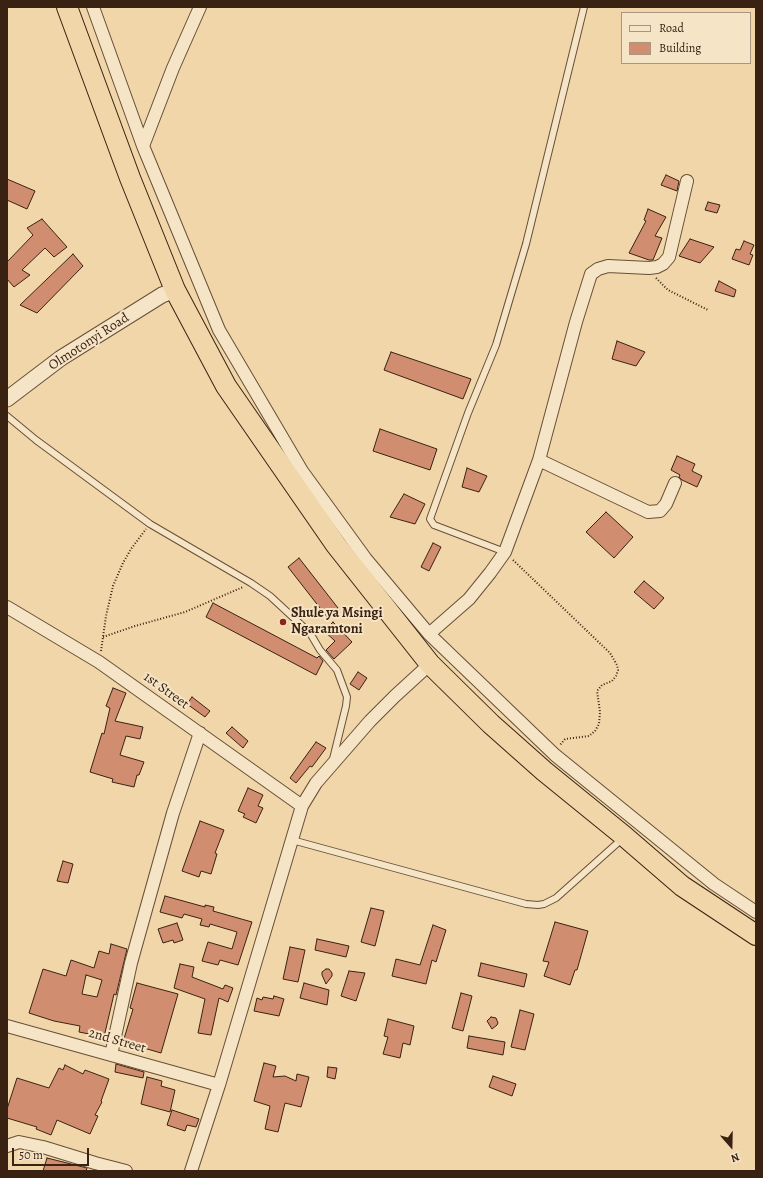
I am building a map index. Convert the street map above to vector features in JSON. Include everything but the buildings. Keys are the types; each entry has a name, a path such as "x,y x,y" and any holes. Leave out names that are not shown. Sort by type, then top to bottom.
{"highway":[{"path":"67,7 130,178 175,290 226,386 336,545 430,664 497,729 544,771 624,836 682,886 756,935"}],"street":[{"path":"93,7 142,146 219,330 302,472 366,559 429,634 555,755 714,884 756,912"},
{"path":"142,146 173,68 200,7"},
{"path":"429,634 469,599 505,552 539,460 576,322 591,274 598,269 608,266 649,268 657,267 663,264 669,257 687,181"},
{"name":"Olmotonyi Road","path":"7,399 61,358 162,295 175,290"},
{"path":"539,460 648,512 660,510 666,504 676,484"},
{"name":"1st Street","path":"7,610 99,662 302,806"},
{"path":"191,1171 219,1085 302,806 316,783 333,763 395,696 430,664"},
{"path":"111,1055 131,963 173,812 200,734"},
{"name":"2nd Street","path":"7,1026 219,1085"},
{"path":"7,1146 18,1142 43,1147 94,1167 126,1171"}],"lane":[{"path":"505,552 434,525 430,519 468,413 496,345 526,244 584,7"},
{"path":"7,416 36,440 150,524 251,583 270,596 310,633 320,650 337,670 347,697 333,763"},
{"path":"292,840 526,904 538,905 544,904 556,898 624,836"}],"path":[{"path":"649,268 660,283 668,290 708,310"},
{"path":"99,662 106,616 115,580 122,563 131,548 150,524"},
{"path":"505,552 610,653 617,664 618,670 616,676 612,681 602,685 597,691 600,724 589,736 565,739 561,743 555,755"},
{"path":"103,637 184,612 251,583"}],"place":[{"name":"Shule ya Msingi Ngaramtoni","path":"283,622"}]}
